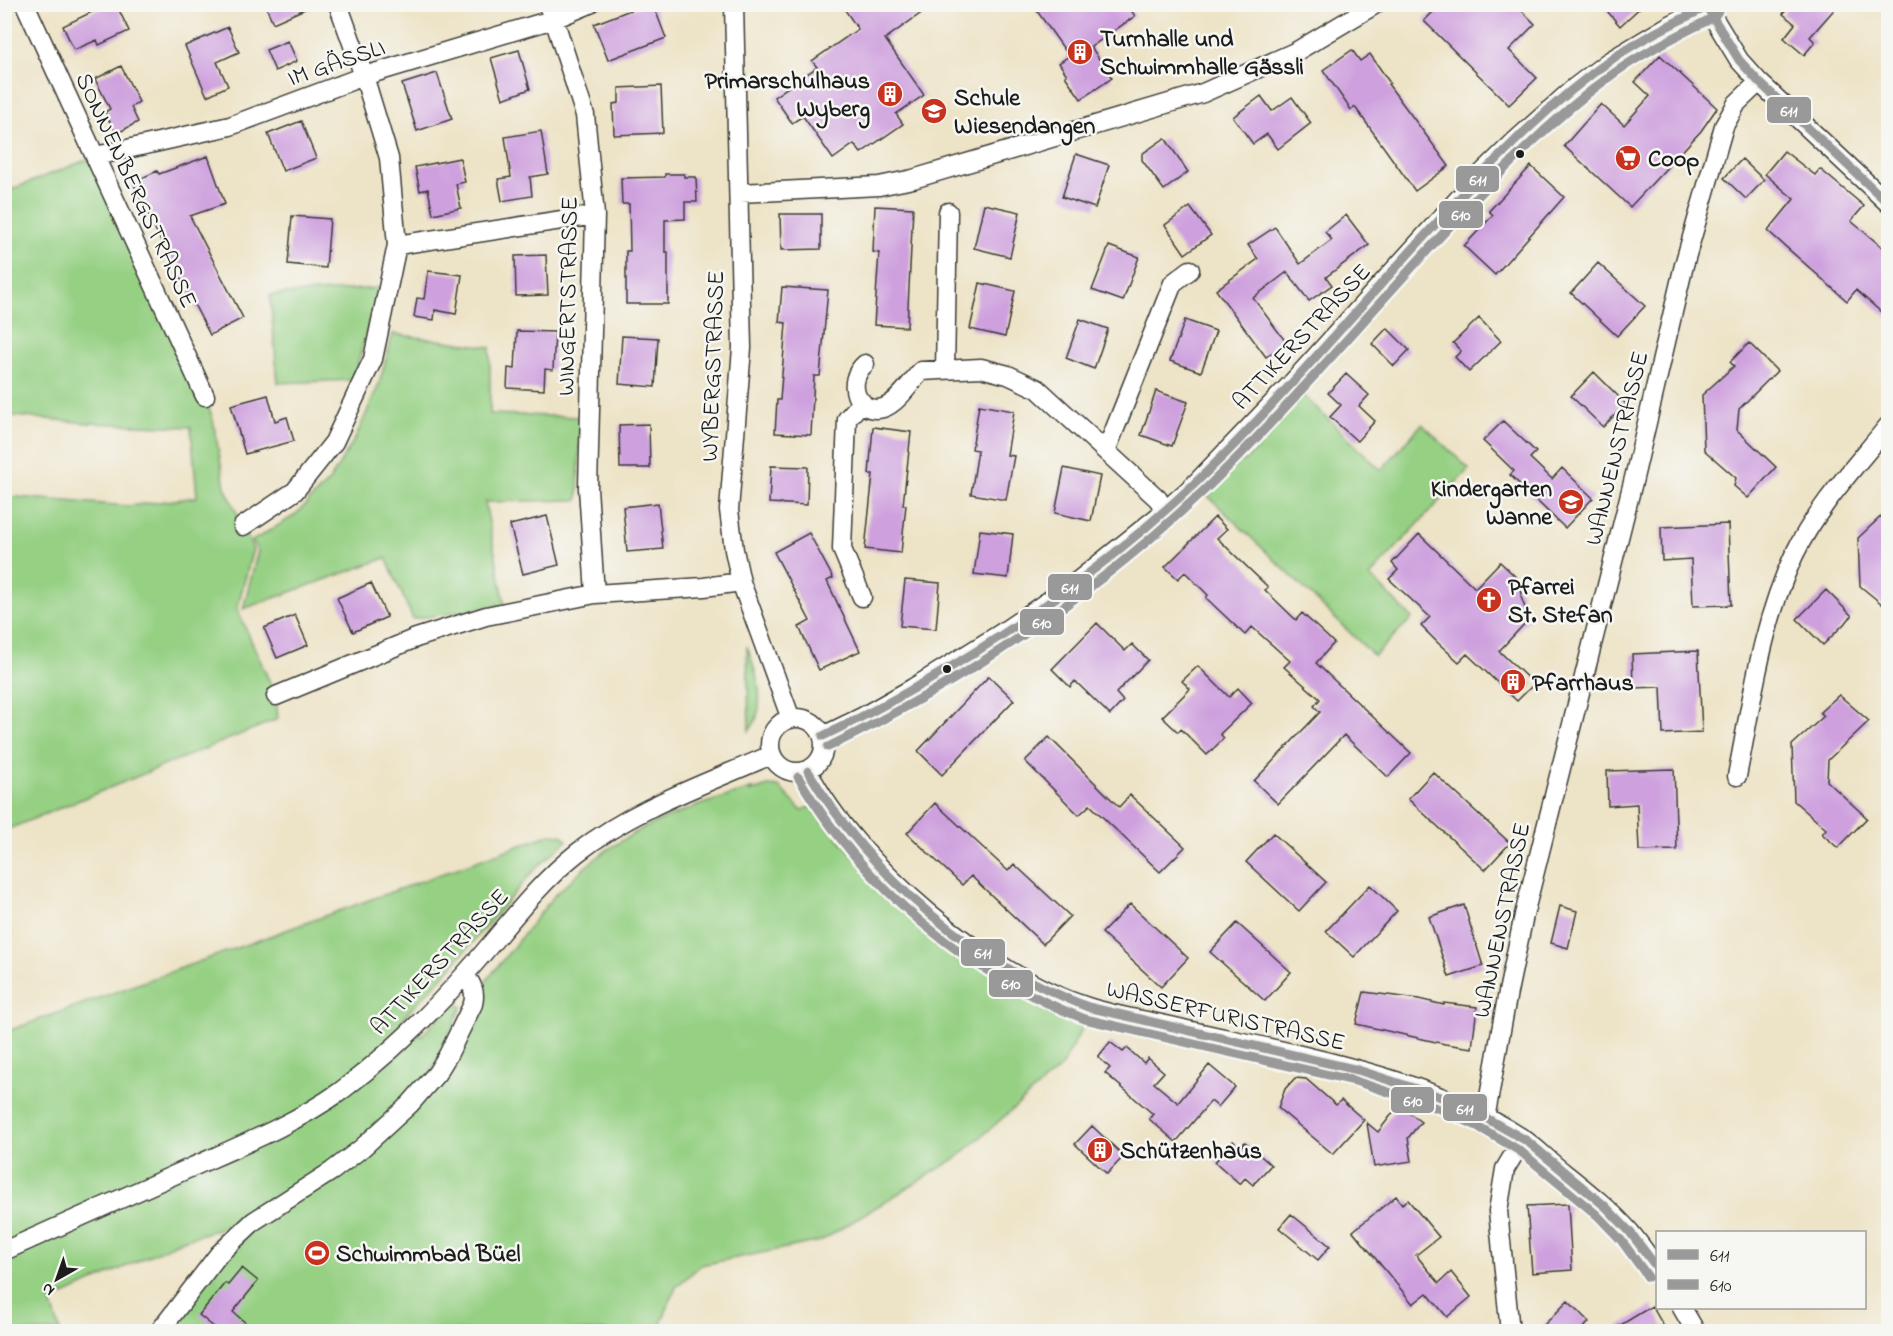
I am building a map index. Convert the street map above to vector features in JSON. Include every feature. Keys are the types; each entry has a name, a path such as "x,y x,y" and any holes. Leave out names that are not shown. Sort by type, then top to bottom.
{"street":[{"name":"SONNENBERGSTRASSE","path":"25,4 205,396"},
{"path":"243,526 295,491 334,442 373,359 397,245 389,158 364,76 338,4"},
{"name":"IM GÄSSLI","path":"96,156 230,126 364,76 551,12 590,4"},
{"name":"WYBERGSTRASSE","path":"734,4 742,348 729,510 741,582 791,718"},
{"path":"739,193 879,186 924,176 1203,93 1297,51 1376,4"},
{"path":"1707,5 1739,60 1759,82 1888,203"},
{"name":"ATTIKERSTRASSE","path":"823,736 902,694 1000,634 1079,580 1165,511 1196,483 1289,386 1480,175 1515,141 1574,88 1608,62 1707,5"},
{"name":"WINGERTSTRASSE","path":"551,12 585,115 595,215 588,488 595,594"},
{"name":"WANNENSTRASSE","path":"1485,1119 1524,915 1631,489 1684,265 1724,126 1737,103 1759,82"},
{"path":"945,370 948,212"},
{"path":"397,245 595,215"},
{"path":"1106,451 1173,283 1190,270"},
{"path":"865,364 859,369 854,382 854,390 862,402 876,408 884,408 897,399 921,371 981,368 1008,375 1038,389 1158,499 1165,511"},
{"path":"862,402 847,419 842,549 862,597"},
{"path":"1737,777 1766,629 1794,556 1831,496 1888,426"},
{"path":"276,696 416,638 486,616 595,594 704,587 741,582"},
{"path":"791,718 801,718 810,722 823,736 825,744 821,760 808,771 798,773 786,771 777,765 771,755 771,736 775,728 791,718"},
{"name":"ATTIKERSTRASSE","path":"4,1251 251,1141 298,1117 338,1092 382,1059 418,1026 530,898 575,854 642,811 771,755"},
{"name":"WASSERFURISTRASSE","path":"808,771 820,794 870,856 940,924 1009,972 1088,1007 1301,1056 1397,1081 1454,1104 1523,1139 1593,1197 1630,1233 1656,1267"},
{"path":"159,1332 219,1254 254,1221 332,1171 363,1148 423,1090 448,1055 473,1004 475,995 465,975"},
{"path":"1510,1332 1498,1211 1505,1169 1523,1139"},
{"path":"1683,1309 1696,1332"}],"green space":[{"path":"96,156 205,396 213,420 225,487 253,549 237,609 276,696 278,719 6,830 5,496 128,506 197,497 191,427 87,423 5,415 5,192"},
{"path":"379,288 353,380 278,383 270,295"},
{"path":"393,334 490,347 490,414 580,417 578,500 485,502 505,605 413,619 386,558 243,609 258,551 252,541 294,516 329,481 356,437 379,384"},
{"path":"1302,394 1381,470 1422,424 1469,469 1370,576 1412,618 1374,656 1206,494 1239,462 1246,460 1270,435 1273,426"},
{"path":"747,646 757,678 760,700 755,722 749,731"},
{"path":"768,786 779,787 802,811 810,806 886,892 930,931 969,960 1009,972 1088,1007 1081,1031 1061,1067 958,1157 821,1241 701,1265 676,1287 658,1331 159,1331 253,1222 234,1224 183,1240 51,1301 60,1331 5,1332 5,1032 551,834 562,835 567,841 536,868 447,972 403,1018 421,1036 452,1004 456,1002 462,1007 422,1090 475,995 554,896 585,867 608,849 643,828 696,806 754,788 749,792"}],"building":[{"path":"108,4 116,4 129,31 99,45 97,40 74,50 63,26"},
{"path":"265,4 316,4 273,23"},
{"path":"646,4 653,4 666,38 608,60 594,24"},
{"name":"Primarschulhaus Wyberg","path":"841,4 934,4 885,39 924,95 896,114 903,124 861,153 854,144 833,159 803,116 792,123 774,97 817,67 812,61 858,29"},
{"name":"Turnhalle und Schwimmhalle Gässli","path":"1032,4 1127,4 1135,16 1091,47 1112,78 1081,99 1059,63 1069,56"},
{"path":"1441,4 1515,4 1535,24 1509,50 1537,78 1509,105 1424,21"},
{"path":"1601,4 1644,4 1620,26"},
{"path":"1791,4 1839,4 1810,37 1815,42 1804,55 1784,38 1795,24 1783,14"},
{"path":"228,27 239,52 217,62 228,86 207,96 185,46"},
{"path":"288,41 297,61 275,71 266,50"},
{"path":"519,50 530,89 503,99 491,58"},
{"path":"1352,50 1360,61 1370,54 1390,83 1388,84 1449,166 1415,191 1355,107 1351,110 1323,70"},
{"path":"1660,55 1717,108 1701,131 1630,207 1564,146 1601,104 1624,125 1650,96 1635,82"},
{"path":"121,66 139,102 131,107 138,122 116,134 105,112 110,109 95,79"},
{"path":"437,73 452,119 417,131 402,84"},
{"path":"661,86 663,133 614,135 613,104 619,103 619,88"},
{"path":"1261,96 1272,111 1292,97 1311,123 1278,149 1267,134 1253,144 1233,117"},
{"path":"301,121 316,158 283,171 268,134"},
{"path":"541,131 548,174 530,177 532,196 502,201 498,179 511,177 505,137"},
{"path":"1165,138 1188,172 1164,190 1142,160 1142,154"},
{"path":"1784,151 1815,175 1820,169 1864,206 1851,221 1888,252 1888,318 1856,290 1847,301 1768,231 1794,199 1765,174"},
{"path":"1076,154 1109,165 1095,208 1062,197"},
{"path":"208,156 225,204 190,216 243,318 210,335 133,182 157,171 159,174"},
{"path":"460,158 465,182 456,184 461,208 433,214 428,189 420,191 415,167"},
{"path":"1742,159 1764,180 1746,199 1724,178"},
{"path":"1531,166 1564,197 1495,275 1464,246 1493,215 1489,211"},
{"path":"665,174 684,174 684,177 696,177 697,202 685,202 685,219 665,220 665,252 668,252 668,304 626,304 626,251 630,251 629,204 622,204 621,178 665,177"},
{"path":"984,204 1020,212 1010,257 974,248"},
{"path":"875,206 913,208 907,327 874,325 879,253 873,252"},
{"path":"1190,207 1211,235 1185,254 1165,225"},
{"path":"780,214 821,214 821,249 781,250"},
{"path":"1346,215 1369,245 1326,277 1332,285 1309,301 1287,272 1253,298 1286,342 1266,357 1216,290 1258,259 1248,245 1275,227 1300,264 1332,240 1325,232"},
{"path":"292,216 330,219 326,268 288,264"},
{"path":"1109,246 1139,257 1123,301 1092,290"},
{"path":"546,255 548,295 516,296 515,256"},
{"path":"1598,263 1645,306 1617,336 1571,293"},
{"path":"428,271 462,275 456,314 435,310 434,320 414,317 417,298 424,299"},
{"path":"980,283 1015,291 1005,337 970,329"},
{"path":"782,287 828,290 820,376 814,376 811,435 775,433 786,323 779,322"},
{"path":"1479,318 1501,341 1469,372 1455,357 1461,351 1453,343"},
{"path":"1080,319 1108,329 1094,369 1066,358"},
{"path":"1185,320 1216,331 1201,372 1170,361"},
{"path":"1387,328 1409,350 1394,366 1372,344"},
{"path":"517,331 555,332 553,370 545,369 544,390 507,388 508,368 515,369"},
{"path":"622,336 658,338 655,387 619,384"},
{"path":"1749,343 1777,371 1739,409 1737,430 1776,467 1748,498 1734,486 1736,478 1704,450 1702,395 1734,366 1730,362"},
{"path":"1594,372 1626,404 1603,427 1571,396"},
{"path":"1346,374 1369,395 1359,406 1375,421 1357,441 1330,417 1341,405 1328,393"},
{"path":"1156,391 1188,402 1172,446 1141,435"},
{"path":"268,395 275,421 287,417 294,441 245,454 231,405"},
{"path":"979,405 1014,411 1007,455 1014,456 1006,500 971,494 978,450 972,449"},
{"path":"1503,421 1536,452 1530,458 1552,479 1562,468 1593,498 1565,528 1510,475 1514,471 1483,441"},
{"path":"649,424 650,468 620,468 619,425"},
{"path":"873,427 911,432 903,505 906,505 901,553 865,549 873,474 869,474"},
{"path":"771,466 808,467 807,505 769,503"},
{"path":"1064,468 1100,476 1091,521 1055,513"},
{"path":"658,503 663,549 627,552 623,507"},
{"path":"1888,510 1888,609 1860,586 1858,538"},
{"path":"547,516 559,565 523,574 510,525"},
{"path":"1215,517 1227,529 1217,538 1268,587 1265,590 1296,620 1302,613 1334,643 1316,663 1411,753 1388,777 1344,735 1278,804 1254,781 1320,712 1314,706 1320,699 1284,667 1290,661 1252,627 1245,635 1206,598 1208,595 1185,572 1178,579 1165,567"},
{"path":"1728,524 1731,605 1693,606 1691,559 1662,561 1661,527"},
{"path":"980,530 1013,534 1008,578 974,574"},
{"path":"809,533 833,578 827,581 860,651 819,670 799,627 810,621 774,552"},
{"name":"Pfarrei St. Stefan","path":"1419,534 1475,588 1500,562 1517,578 1515,581 1520,585 1518,588 1522,592 1521,597 1529,619 1499,651 1534,684 1517,701 1467,654 1459,662 1438,643 1421,626 1430,617 1389,579 1398,570 1392,563"},
{"path":"905,580 940,583 936,629 900,626"},
{"path":"371,583 387,617 353,632 337,598"},
{"path":"1826,590 1852,616 1823,645 1797,619"},
{"path":"295,615 308,645 277,658 264,628"},
{"path":"1097,623 1125,651 1132,644 1148,660 1116,693 1123,701 1110,715 1075,681 1070,687 1052,669"},
{"path":"1698,651 1702,732 1663,734 1661,687 1633,688 1632,654"},
{"path":"1198,666 1229,697 1238,688 1252,703 1220,734 1224,738 1207,755 1181,729 1178,732 1162,717 1190,689 1182,681"},
{"path":"989,676 1014,700 942,775 918,751"},
{"path":"1839,695 1869,721 1828,760 1827,781 1867,818 1838,848 1822,834 1826,829 1794,801 1792,745 1824,716 1820,712"},
{"path":"1049,737 1119,807 1130,795 1185,847 1160,872 1090,805 1079,815 1025,761"},
{"path":"1674,769 1677,850 1639,851 1637,804 1608,806 1607,771"},
{"path":"1433,772 1510,843 1485,870 1408,799"},
{"path":"935,803 1008,871 1014,864 1070,916 1043,944 971,876 962,885 907,833"},
{"path":"1273,833 1326,882 1299,911 1246,862"},
{"path":"1370,885 1397,911 1354,957 1326,931"},
{"path":"1130,904 1188,958 1161,987 1102,933"},
{"path":"1464,905 1483,966 1449,977 1429,917"},
{"path":"1560,906 1577,911 1568,948 1551,943"},
{"path":"1237,923 1291,972 1265,1001 1210,952"},
{"path":"1364,992 1419,999 1444,1005 1444,1003 1477,1007 1472,1048 1356,1024"},
{"path":"1110,1042 1123,1052 1127,1048 1144,1063 1148,1058 1164,1072 1154,1083 1178,1103 1209,1065 1235,1087 1218,1107 1211,1101 1176,1142 1149,1119 1153,1114 1105,1073 1110,1068 1098,1057"},
{"path":"1295,1078 1306,1079 1336,1105 1341,1100 1364,1120 1333,1154 1278,1108 1285,1089"},
{"path":"1399,1105 1421,1122 1408,1138 1412,1161 1374,1167 1367,1123 1378,1132"},
{"name":"Schützenhaus","path":"1092,1126 1124,1156 1107,1174 1075,1144"},
{"path":"1233,1141 1240,1148 1245,1142 1271,1165 1253,1185 1245,1178 1240,1184 1215,1162"},
{"path":"1396,1196 1402,1204 1408,1200 1439,1237 1416,1255 1439,1283 1451,1272 1471,1297 1447,1317 1427,1293 1413,1304 1353,1231"},
{"path":"1568,1204 1572,1270 1532,1273 1527,1206"},
{"path":"1291,1214 1330,1246 1318,1260 1279,1228"},
{"path":"242,1268 258,1281 233,1312 256,1332 220,1332 199,1315 225,1283 228,1285"},
{"path":"1568,1301 1589,1322 1580,1332 1537,1332"},
{"path":"1652,1306 1667,1332 1609,1332"}],"transit line":[{"name":"611","path":"1705,4 1739,60 1759,82 1888,203"},
{"name":"610","path":"828,747 884,719 992,656 1095,584 1143,544 1235,460 1460,215 1544,131 1613,74 1714,17 1719,4"},
{"name":"611","path":"823,736 932,678 984,646 1036,612 1134,537 1181,497 1225,454 1417,244 1505,151 1547,111 1615,57 1649,36 1707,7"},
{"name":"611","path":"808,771 834,810 894,881 965,941 1004,966 1088,1007 1358,1070 1444,1098 1527,1141 1605,1206 1630,1232 1656,1266"},
{"name":"610","path":"798,777 824,817 886,890 921,922 959,951 999,977 1041,1000 1085,1019 1355,1081 1440,1109 1479,1127 1520,1151 1597,1215 1621,1240 1648,1277"}],"place":[{"name":"Turnhalle und Schwimmhalle Gässli","path":"1080,52"},
{"name":"Primarschulhaus Wyberg","path":"890,94"},
{"name":"Schule Wiesendangen","path":"934,111"},
{"name":"Coop","path":"1628,158"},
{"name":"Kindergarten Wanne","path":"1571,502"},
{"name":"Pfarrei St. Stefan","path":"1489,600"},
{"name":"Pfarrhaus","path":"1513,682"},
{"name":"Schützenhaus","path":"1100,1150"},
{"name":"Schwimmbad Büel","path":"317,1253"}]}
